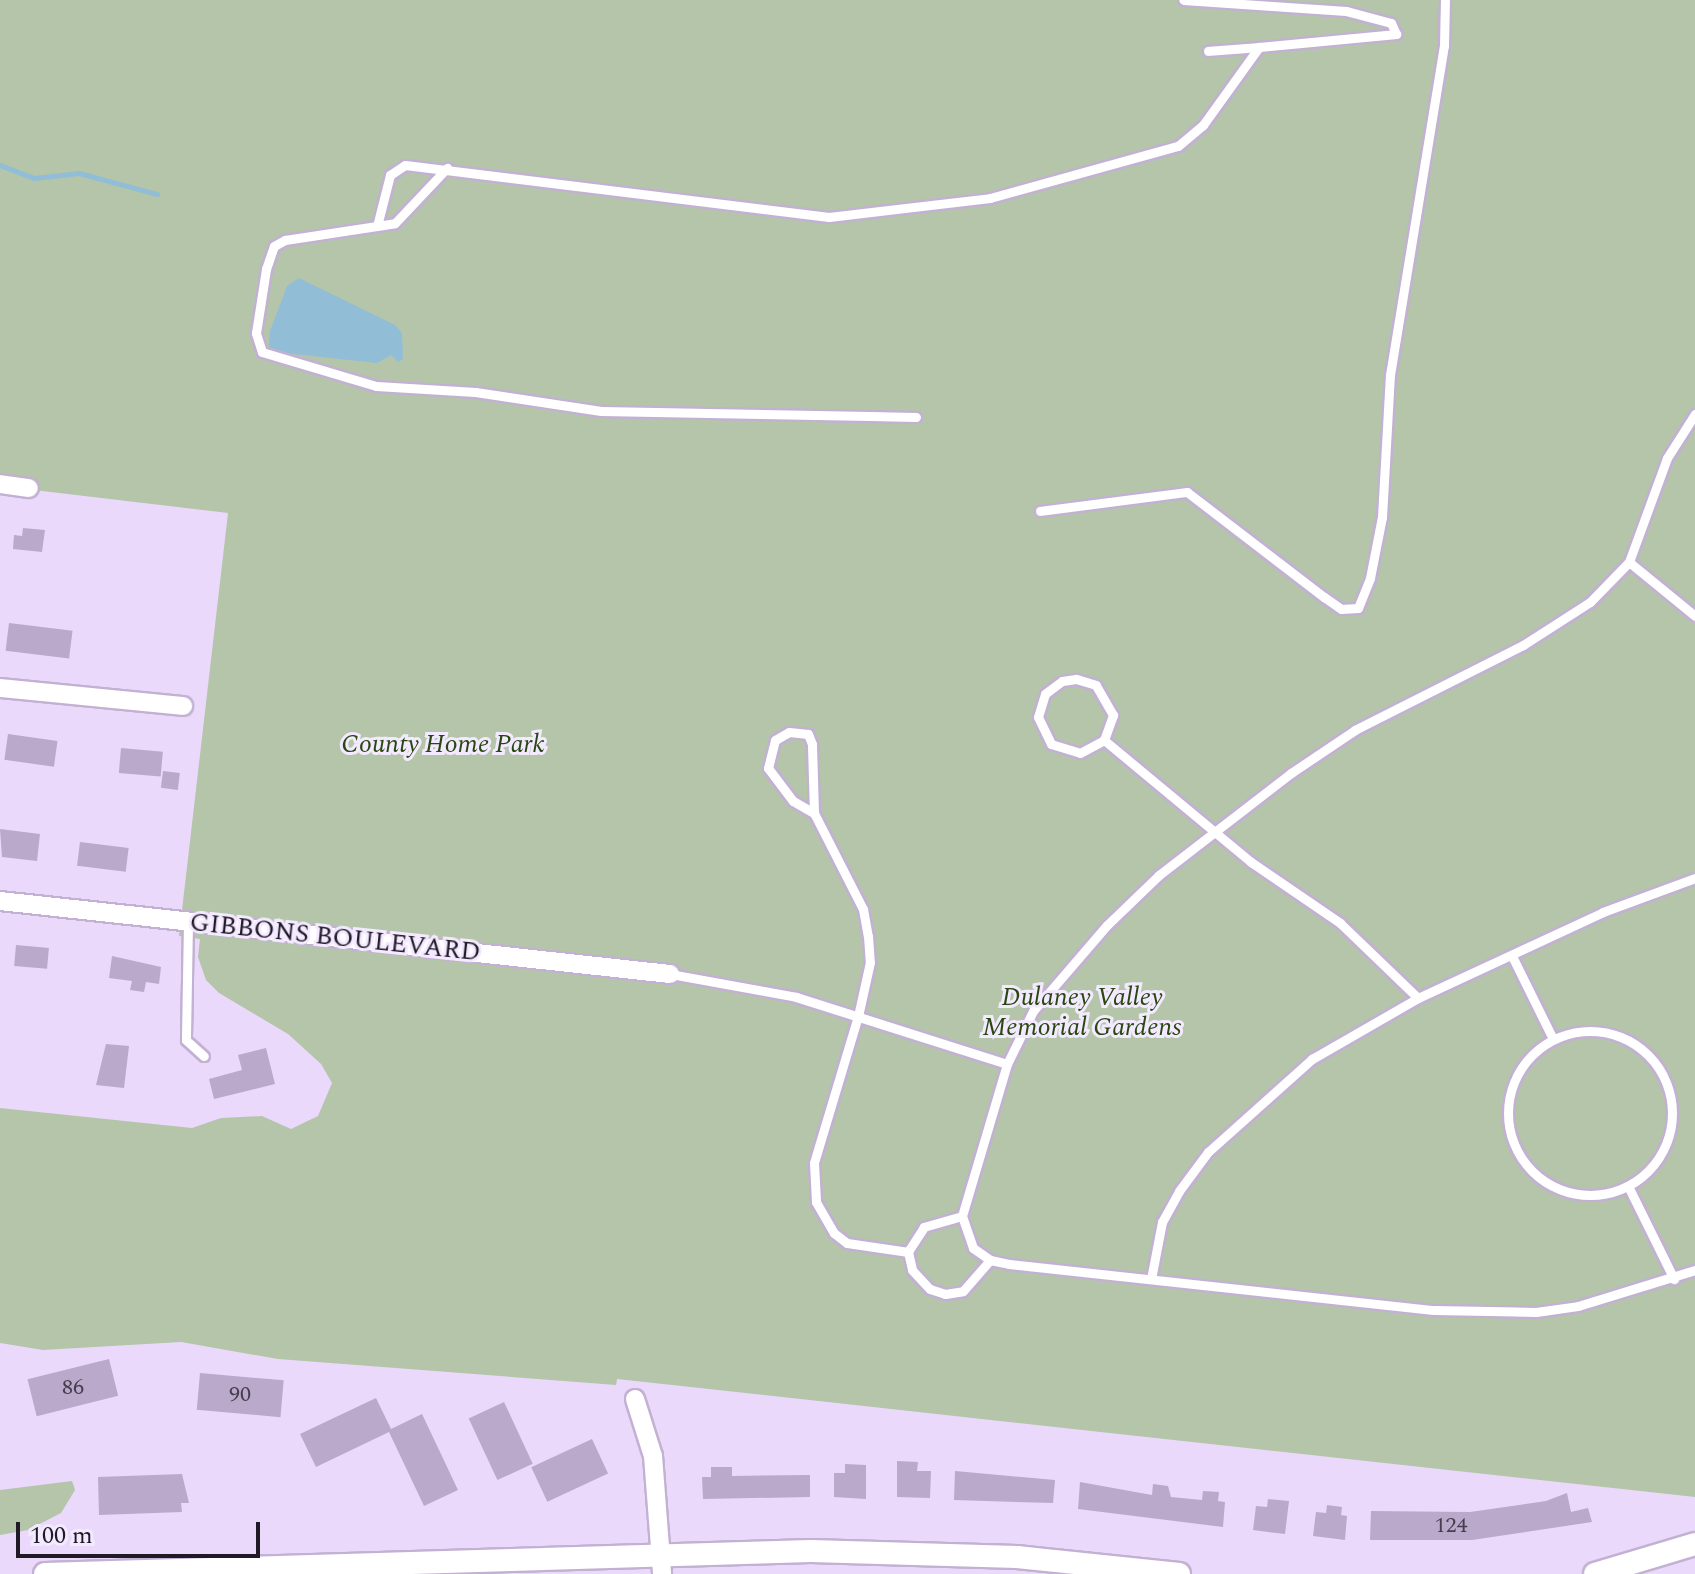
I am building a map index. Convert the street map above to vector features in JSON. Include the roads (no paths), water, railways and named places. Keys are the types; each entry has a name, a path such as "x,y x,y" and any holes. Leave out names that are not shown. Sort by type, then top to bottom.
{"street":[{"path":"0,484 29,488"},
{"path":"0,688 183,706"},
{"name":"GIBBONS BOULEVARD","path":"0,901 670,974"},
{"path":"635,1399 653,1456 662,1564"},
{"path":"1595,1574 1695,1544"},
{"path":"45,1574 662,1564 916,1552 1179,1574"}],"lane":[{"path":"1183,0 1346,11 1378,17 1396,28 1388,39 1208,51"},
{"path":"1040,511 1187,492 1341,609 1358,608 1370,578 1382,517 1390,375 1444,46 1445,0"},
{"path":"377,226 396,168 447,168 829,217 945,205 1053,184 1178,146 1203,125 1259,47"},
{"path":"447,168 395,223 274,246 256,333 262,352 376,386 475,392 573,409 805,418 916,417"},
{"path":"1695,414 1667,458 1629,562 1561,623 1355,730 1212,831 1159,875 1060,978 1033,1011 1007,1064 962,1216 973,1248 990,1260 1491,1313 1578,1306 1674,1279 1695,1270"},
{"path":"1629,562 1695,616"},
{"path":"1062,681 1096,685 1113,715 1104,740 1080,753 1051,744 1038,717 1045,694 1062,681"},
{"path":"814,813 793,801 768,768 775,740 789,732 808,734 812,744 814,813 863,909 870,962 858,1016 814,1163 816,1202 834,1233 847,1243 908,1252"},
{"path":"1104,740 1212,831 1340,923 1418,998"},
{"path":"1151,1279 1162,1222 1208,1152 1312,1059 1418,998 1603,912 1695,878"},
{"path":"188,922 186,1040 204,1056"},
{"path":"1512,956 1553,1039"},
{"path":"670,974 796,997 1007,1064"},
{"path":"1578,1031 1619,1036 1636,1044 1662,1072 1673,1112 1670,1134 1661,1155 1628,1186 1604,1194 1559,1189 1542,1179 1518,1152 1508,1112 1511,1091 1522,1066 1553,1039 1578,1031"},
{"path":"1628,1186 1674,1279"},
{"path":"908,1252 924,1227 962,1216"},
{"path":"908,1252 919,1280 945,1294 963,1291 990,1260"}],"water":[{"path":"299,278 395,325 402,333 403,359 398,362 391,355 377,363 275,352 269,346 270,331 287,286"}],"waterway":[{"path":"0,165 34,178 79,173 157,194"}],"park label":[{"name":"County Home Park","path":"443,745"},
{"name":"Dulaney Valley Memorial Gardens","path":"1082,1013"}]}
